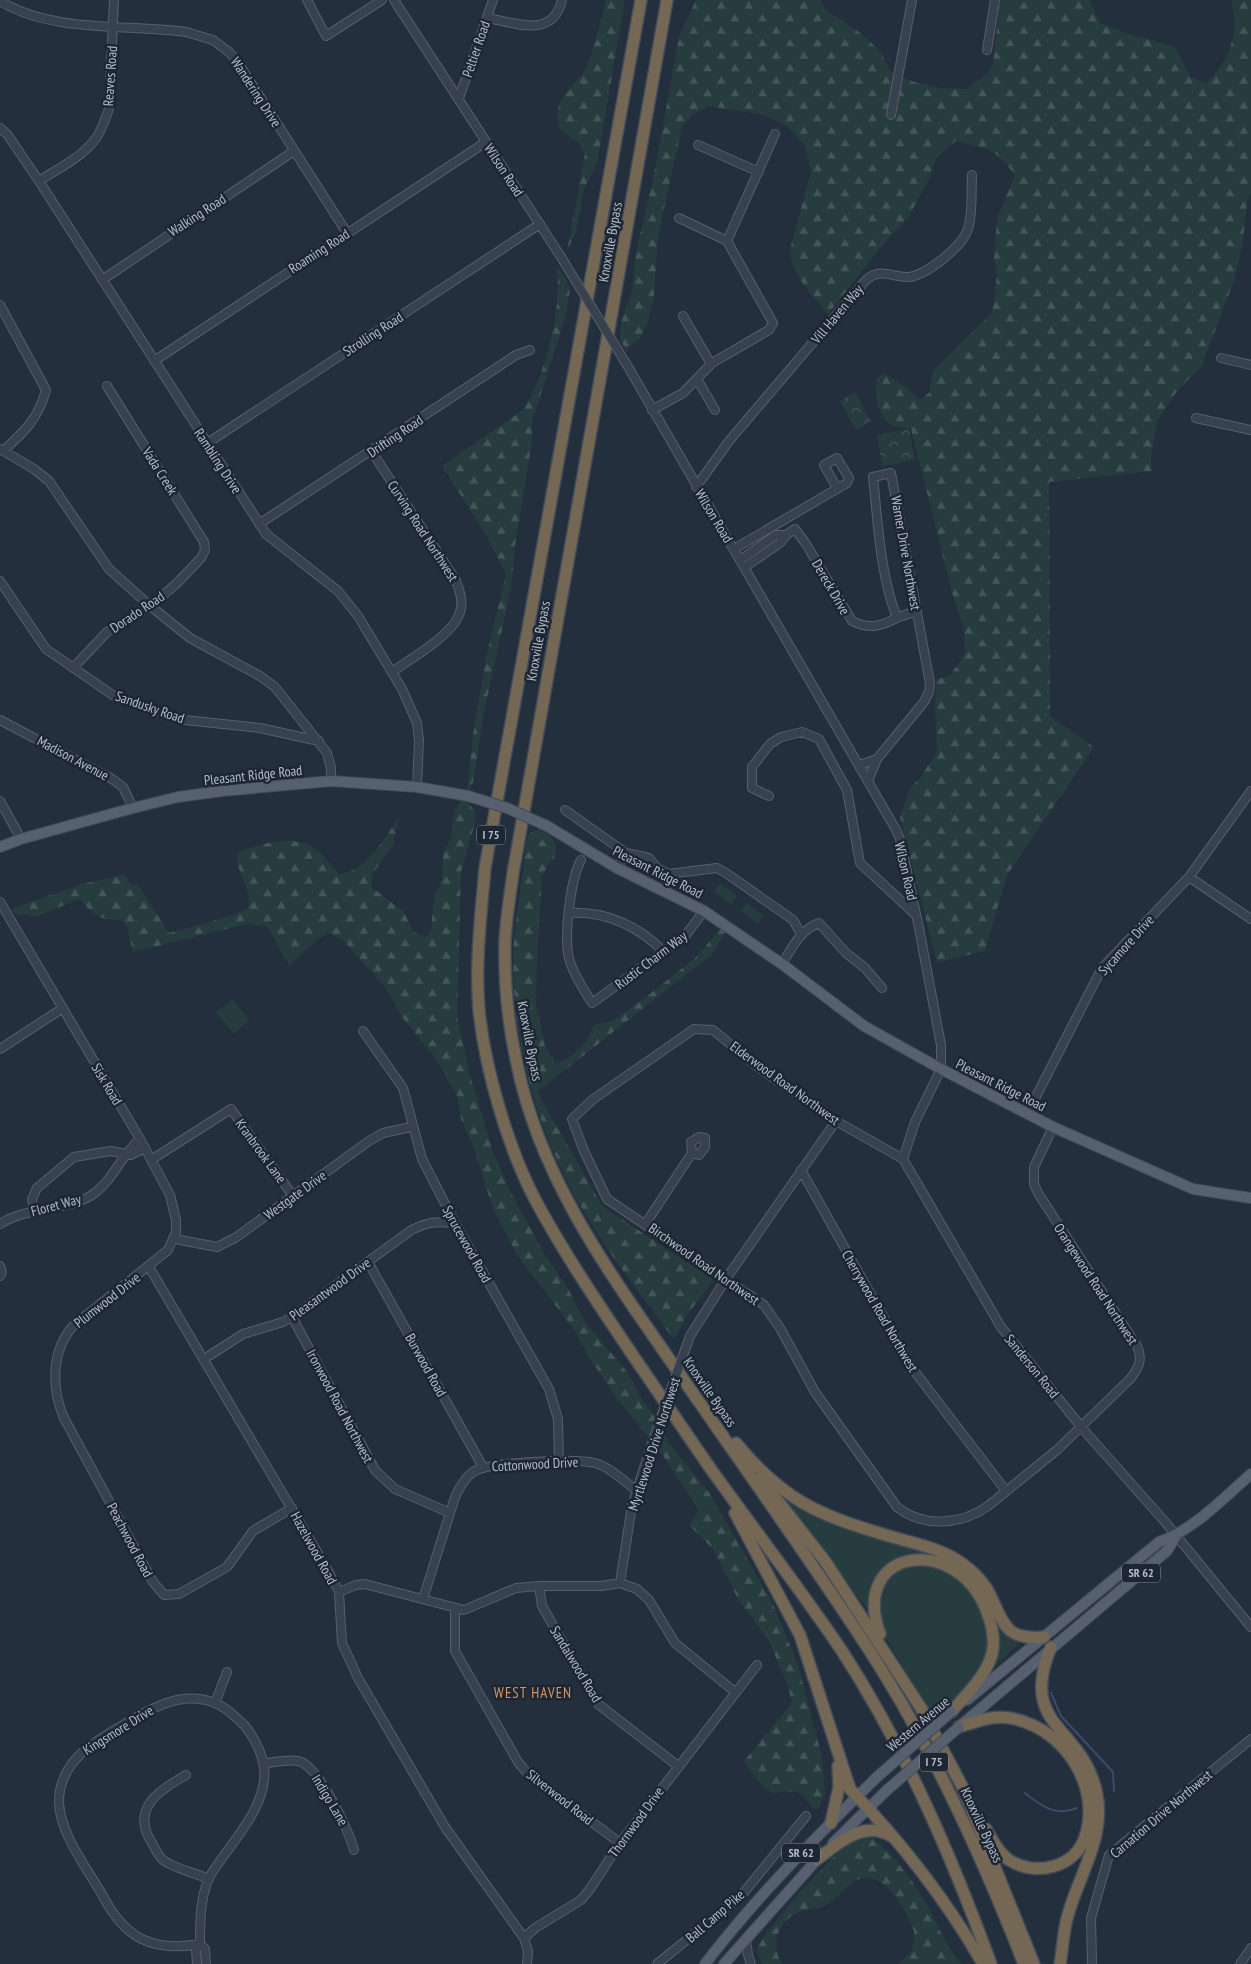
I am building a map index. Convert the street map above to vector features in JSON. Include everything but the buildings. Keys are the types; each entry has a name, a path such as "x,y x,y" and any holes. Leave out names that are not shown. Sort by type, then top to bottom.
{"highway":[{"name":"Knoxville Bypass","path":"641,0 485,868 478,942 479,1010 497,1095 511,1140 537,1203 596,1301 708,1466 801,1591 843,1654 890,1731 925,1801 963,1888 991,1964"},
{"name":"Knoxville Bypass","path":"667,0 513,873 505,940 506,1000 517,1066 536,1129 560,1188 618,1284 861,1636 915,1727 951,1794 990,1877 1024,1964"},
{"path":"662,31 676,0"},
{"path":"699,1402 766,1477 820,1513 950,1556 978,1578 992,1598 1002,1621 1010,1631 1022,1637 1047,1642 1042,1668 1041,1698 1046,1713 1084,1758 1094,1784 1100,1816 1093,1848 1067,1916 1060,1964"},
{"path":"745,1454 761,1480 825,1561 921,1708"},
{"path":"708,1466 747,1533 800,1635 847,1782 893,1837 953,1915 983,1964"},
{"path":"951,1712 977,1683 990,1659 993,1633 987,1611 972,1587 952,1569 926,1559 901,1562 888,1573 876,1592 874,1610 880,1634 963,1788 996,1846 1009,1859 1017,1864 1033,1869 1058,1865 1069,1860 1085,1838 1089,1811 1083,1778 1071,1756 1058,1742 1027,1723 1015,1719 994,1717 959,1727"},
{"path":"831,1823 838,1786 835,1745"},
{"path":"963,1788 1034,1964"},
{"path":"816,1860 853,1834 864,1830 880,1830 893,1837"}],"main road":[{"name":"Pleasant Ridge Road","path":"0,848 21,839 133,808 178,797 222,791 331,781 417,787 468,796 507,808 547,826 617,868 704,911 782,964 864,1026 1027,1114 1193,1189 1251,1198"},
{"name":"Western Avenue","path":"705,1964 729,1933 791,1862 877,1777 951,1712 1167,1551 1176,1536 1192,1526 1251,1475"},
{"name":"Western Avenue","path":"724,1964 816,1860 869,1807 959,1727 1047,1642"},
{"path":"718,1964 719,1954 729,1933"}],"street":[{"name":"Reaves Road","path":"39,182 85,150 96,139 103,125 109,109 114,0"},
{"path":"307,0 326,36 382,0"},
{"name":"Wilson Road","path":"394,0 540,224 627,366 860,765 900,839 941,1045 941,1069"},
{"name":"Peltier Road","path":"459,98 493,0"},
{"path":"487,18 536,27 549,22 559,12 562,0"},
{"path":"891,115 912,0"},
{"path":"987,50 995,0"},
{"name":"Wandering Drive","path":"0,1 13,9 43,19 186,32 205,37 221,46 240,66 347,233"},
{"name":"Rambling Drive","path":"0,128 7,134 39,182 206,444 266,534 342,596 358,616 392,672 417,723 419,740 417,787"},
{"path":"727,241 775,134"},
{"name":"Roaming Road","path":"154,361 486,142"},
{"path":"698,145 759,172"},
{"name":"Walking Road","path":"102,280 294,151"},
{"name":"Vill Haven Way","path":"696,486 729,442 866,280 882,272 903,277 920,275 963,239 969,226 972,175"},
{"path":"652,410 682,393 711,364 769,330 774,323 727,241 679,218"},
{"name":"Strolling Road","path":"206,444 540,224"},
{"path":"0,304 46,390 41,408 30,426 1,450 34,468 49,481 110,569 149,605 190,638 260,676 275,687 327,752 331,768 331,781"},
{"path":"682,316 711,364"},
{"name":"Drifting Road","path":"259,524 372,452 516,355 530,350"},
{"path":"1221,358 1251,365"},
{"path":"697,379 715,410"},
{"name":"Vada Creek","path":"107,386 204,542 205,550 201,558"},
{"path":"1196,418 1251,430"},
{"name":"Curving Road Northwest","path":"372,452 455,579 462,603 459,617 451,627 392,672"},
{"name":"Warner Drive Northwest","path":"860,765 876,759 924,702 930,692 930,683 891,473 873,477 882,552 891,602 897,618"},
{"path":"734,549 837,488"},
{"name":"Dereck Drive","path":"786,535 795,529 806,544 852,622 872,628 904,614 916,612"},
{"path":"740,560 776,536 786,535"},
{"path":"745,567 780,543 786,535"},
{"name":"Dorado Road","path":"73,668 107,632 149,605 176,584 201,558"},
{"name":"Sandusky Road","path":"0,581 46,649 117,698 185,720 260,728 319,741"},
{"name":"Madison Avenue","path":"0,720 112,779 123,787 133,808"},
{"path":"769,796 752,788 750,773 770,744 781,737 802,732 819,739 847,790 860,863 916,915"},
{"path":"868,781 876,759"},
{"name":"Sycamore Drive","path":"1027,1114 1102,968 1189,877 1251,791"},
{"path":"0,801 21,839"},
{"path":"565,810 626,853 649,858 658,868 668,874 717,868 776,907 792,920 802,934"},
{"path":"617,868 626,853"},
{"path":"581,860 572,882 569,912 583,912 614,918 648,936 664,952"},
{"path":"1189,877 1251,919"},
{"name":"Sisk Road","path":"0,902 140,1139 170,1195 174,1208 175,1239"},
{"name":"Rustic Charm Way","path":"569,912 569,960 578,981 592,1003 686,936 704,911"},
{"path":"782,964 809,926 819,923 825,927 846,953 865,968 882,988"},
{"path":"0,1049 63,1008"},
{"name":"Elderwood Road Northwest","path":"572,1119 592,1100 694,1029 714,1030 759,1068 836,1121 902,1159"},
{"name":"Sprucewood Road","path":"363,1031 403,1088 411,1127 422,1159 455,1224 552,1395 558,1419 559,1462"},
{"path":"902,1159 915,1122 941,1069"},
{"name":"Kranbrook Lane","path":"151,1160 231,1109 293,1196"},
{"name":"Birchwood Road Northwest","path":"572,1119 584,1151 607,1199 646,1223 755,1297 772,1315 815,1392 897,1507 912,1516 933,1521 956,1521 978,1513 1006,1491"},
{"name":"Myrtlewood Drive Northwest","path":"620,1583 637,1491 690,1336 726,1279 836,1121"},
{"name":"Westgate Drive","path":"175,1239 217,1247 235,1238 369,1141 383,1133 411,1127"},
{"name":"Orangewood Road Northwest","path":"1006,1491 1082,1428 1136,1371 1139,1365 1140,1352 1038,1194 1034,1184 1034,1167 1053,1127"},
{"name":"Floret Way","path":"0,1224 12,1216 91,1196 100,1188 126,1155 128,1149 140,1139"},
{"path":"34,1211 32,1199 37,1188 74,1157 111,1151 131,1155 145,1148"},
{"path":"646,1223 692,1154"},
{"name":"Sanderson Road","path":"902,1159 1001,1327 1082,1428 1176,1536 1251,1627"},
{"name":"Cherrywood Road Northwest","path":"802,1170 912,1368 1006,1491"},
{"name":"Pleasantwood Drive","path":"204,1359 244,1334 283,1322 292,1317 424,1224 436,1221 455,1224"},
{"path":"150,1267 168,1250 175,1239"},
{"name":"Burwood Road","path":"368,1262 483,1467"},
{"path":"0,1266 2,1272 0,1276"},
{"name":"Plumwood Drive","path":"65,1335 85,1316 150,1267"},
{"name":"Hazelwood Road","path":"150,1267 292,1508 339,1592 342,1643 358,1678 445,1826 524,1938 528,1951 527,1964"},
{"name":"Ironwood Road Northwest","path":"292,1317 375,1470 395,1489 450,1513"},
{"name":"Peachwood Road","path":"65,1335 57,1358 56,1388 58,1404 153,1582 164,1596 180,1594 227,1567 253,1531 292,1508"},
{"name":"Cottonwood Drive","path":"423,1599 459,1488 473,1472 483,1467 559,1462 595,1462 608,1469 637,1491"},
{"path":"339,1592 356,1584 365,1584 464,1610 516,1588 602,1586 620,1583 644,1594 675,1644 735,1692"},
{"name":"Sandalwood Road","path":"539,1586 542,1606 598,1704 678,1766"},
{"name":"Silverwood Road","path":"455,1608 455,1651 518,1762 528,1774 620,1843"},
{"name":"Thornwood Drive","path":"524,1938 535,1928 581,1900 620,1843 757,1665"},
{"path":"215,1703 227,1672"},
{"name":"Kingsmore Drive","path":"197,1964 196,1950 200,1944 203,1896 208,1879 260,1800 264,1764 249,1731 231,1714 215,1703 185,1699 154,1706 82,1751 68,1769 60,1794 61,1817 66,1830 112,1912 126,1930 154,1945 200,1944 205,1949 206,1964"},
{"name":"Carnation Drive Northwest","path":"1092,1964 1091,1918 1109,1855 1251,1740"},
{"name":"Indigo Lane","path":"264,1764 299,1761 310,1768 349,1833 354,1850"},
{"path":"186,1775 167,1786 151,1799 144,1815 147,1836 162,1860 208,1879"},
{"name":"Ball Camp Pike","path":"657,1964 741,1896 806,1816"},
{"path":"746,1939 748,1955 752,1964"},
{"path":"1240,1964 1251,1948"}],"green space":[{"path":"606,0 625,0 597,163 584,189 576,231 567,252 585,154 579,143 559,129 559,107 562,99 579,79 589,61"},
{"path":"696,0 820,0 826,10 859,32 880,51 891,72 914,82 940,88 966,89 987,74 993,63 1000,0 1089,0 1100,23 1126,33 1175,47 1190,77 1206,83 1221,65 1231,45 1234,24 1231,0 1251,0 1251,193 1247,202 1243,242 1235,278 1202,365 1175,394 1158,419 1151,456 1152,471 1049,482 1050,716 1094,747 1007,875 985,951 937,963 900,817 910,788 921,777 937,751 936,680 950,675 965,654 964,629 953,596 911,429 895,426 884,418 878,405 876,384 877,378 883,374 896,380 920,400 930,392 932,372 992,313 997,276 994,258 997,218 1015,176 997,155 984,148 956,141 938,155 929,179 909,216 880,248 828,314 803,283 793,266 791,258 790,249 811,172 805,146 787,126 764,115 708,106 693,115 682,127 658,236 654,297 647,324 640,339 629,346 627,353 620,339 621,323 633,287 636,253 656,165 679,36"},
{"path":"556,265 570,288 566,315 532,422 532,441 515,546 511,588 484,712 473,782 470,789 466,790 486,658 506,574 485,533 442,466 523,410 531,396 545,360 555,320 558,281"},
{"path":"855,392 871,421 856,430 840,401"},
{"path":"909,429 915,460 882,466 877,435"},
{"path":"462,801 468,802 474,810 475,823 461,872 457,1016 470,1075 493,1152 508,1187 544,1253 569,1290 587,1324 628,1373 641,1398 663,1428 668,1442 710,1494 773,1604 798,1665 822,1757 825,1794 818,1809 813,1809 802,1795 795,1791 772,1793 758,1781 744,1761 792,1703 788,1686 769,1641 738,1599 713,1549 689,1525 699,1510 664,1457 615,1396 588,1356 575,1331 517,1255 493,1209 474,1148 461,1119 457,1095 436,1059 402,1017 385,987 343,940 329,933 320,938 289,965 267,926 247,924 133,952 127,926 120,919 108,919 97,915 80,899 37,916 15,914 11,909 82,884 124,875 132,885 138,885 169,933 234,915 248,908 248,893 237,860 238,852 274,842 294,841 311,846 318,851 339,874 349,872 366,861 399,817 393,846 372,874 371,887 403,911 414,932 426,937 431,931 434,899 442,879 443,853 450,840 455,809"},
{"path":"536,830 541,830 553,838 556,847 554,858 542,876 536,1006 545,1046 556,1064 575,1053 587,1040 594,1025 613,1021 695,958 721,929 727,930 711,955 537,1092 603,1207 714,1280 686,1316 675,1338 672,1337 615,1259 583,1210 554,1152 532,1089 518,1025 513,959 526,842 529,834"},
{"path":"720,883 737,896 731,905 714,891"},
{"path":"747,903 764,916 758,924 741,911"},
{"path":"232,999 250,1020 234,1034 216,1013"},
{"path":"775,1489 952,1561 1022,1641 989,1672 991,1611 931,1556 914,1555 895,1562 870,1613"},
{"path":"923,1563 948,1572 971,1594 983,1616 989,1641 988,1653 984,1664 974,1679 932,1716 887,1640 879,1607 883,1589 890,1577 900,1569"},
{"path":"872,1838 890,1854 906,1873 932,1914 949,1947 962,1964 898,1964 912,1951 914,1932 907,1914 894,1895 877,1880 868,1878 854,1881 826,1905 797,1913 790,1917 781,1928 776,1943 779,1957 783,1964 763,1964 757,1949 773,1925 801,1891 831,1860 853,1841"}],"waterway":[{"path":"1051,1693 1061,1716 1113,1772 1114,1791"},
{"path":"1025,1793 1049,1809 1062,1811 1077,1808"}],"district":[{"name":"WEST HAVEN","path":"533,1693"}]}
